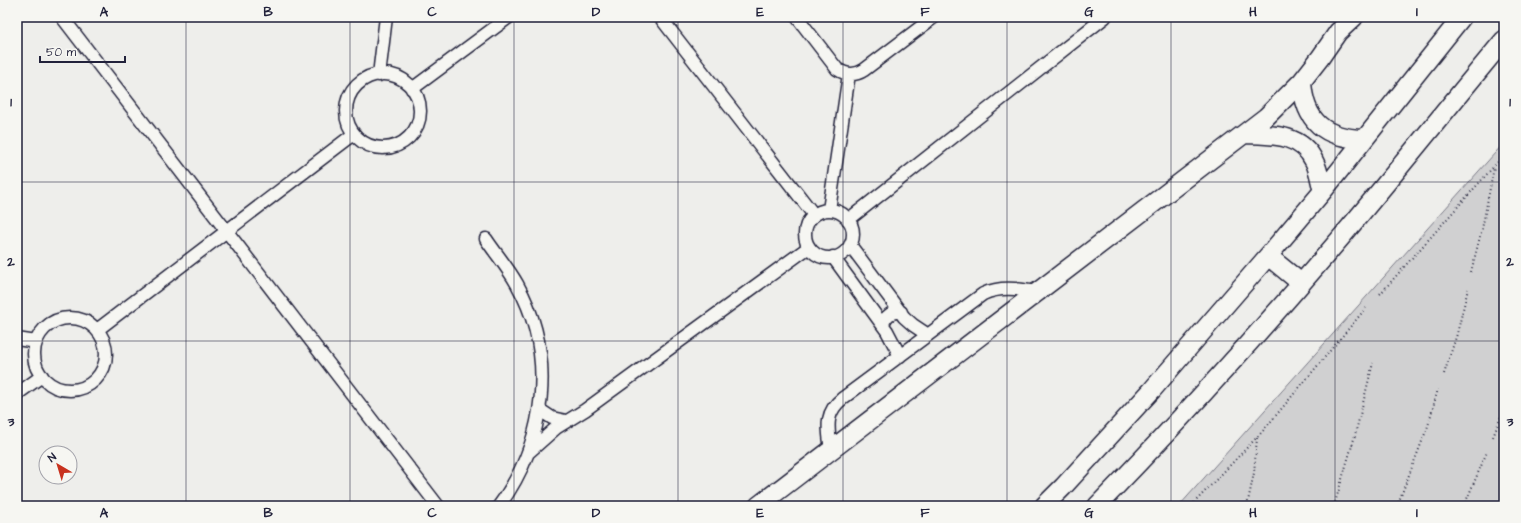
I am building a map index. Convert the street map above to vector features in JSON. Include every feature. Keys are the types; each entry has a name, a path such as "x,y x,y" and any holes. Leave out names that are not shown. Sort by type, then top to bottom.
{"main road":[{"path":"758,506 1271,112 1302,82 1320,58 1341,24 1354,17"},
{"path":"1044,506 1152,390 1268,256 1323,191 1462,17"},
{"path":"1098,506 1174,425 1301,284 1504,40"},
{"path":"1302,82 1303,95 1306,104 1316,121 1327,131 1341,137 1364,139"},
{"path":"1244,134 1280,136 1297,142 1311,155 1315,163 1323,191"},
{"path":"1268,256 1301,284"}],"street":[{"path":"62,17 438,506"},
{"path":"379,75 386,17"},
{"path":"412,89 508,17"},
{"path":"660,17 814,215"},
{"path":"797,17 837,69 848,74 857,74 864,70 934,17"},
{"path":"848,220 1105,17"},
{"path":"829,210 848,74"},
{"path":"379,75 394,76 407,83 412,89 418,101 419,115 415,128 406,139 393,146 379,148 365,143 354,134 347,121 346,107 350,94 360,83 366,79 379,75"},
{"path":"97,330 354,134"},
{"path":"824,210 829,210 840,212 848,220 853,234 850,244 843,253 833,257 822,257 812,251 809,247 805,236 805,230 810,219 814,215 824,210"},
{"path":"486,239 517,284 532,319 537,337 542,374 540,410 529,452 518,478 499,506"},
{"path":"850,244 901,312 913,325 928,335"},
{"path":"529,452 566,421 585,410 809,247"},
{"path":"833,257 883,325 900,356"},
{"path":"831,450 828,424 834,406 843,398 978,298 989,292 1007,288 1038,292"},
{"path":"883,325 889,315 901,312"},
{"path":"71,318 85,322 97,330 106,351 104,366 96,379 83,387 68,390 53,386 42,376 38,370 34,356 36,342 44,329 63,319 71,318"},
{"path":"17,339 36,342"},
{"path":"17,394 42,376"},
{"path":"540,410 552,418 566,421"}],"path":[{"path":"1380,294 1504,155"},
{"path":"1471,272 1482,229 1494,166"},
{"path":"1444,374 1457,334 1468,289"},
{"path":"1191,506 1257,437 1366,308"},
{"path":"1334,506 1354,439 1373,363"},
{"path":"1397,506 1428,426 1438,389"},
{"path":"1493,437 1504,409"},
{"path":"1247,506 1254,474 1257,437"},
{"path":"1464,506 1487,452"}],"shaded area":[{"path":"1504,143 1504,506 1179,506"}]}
